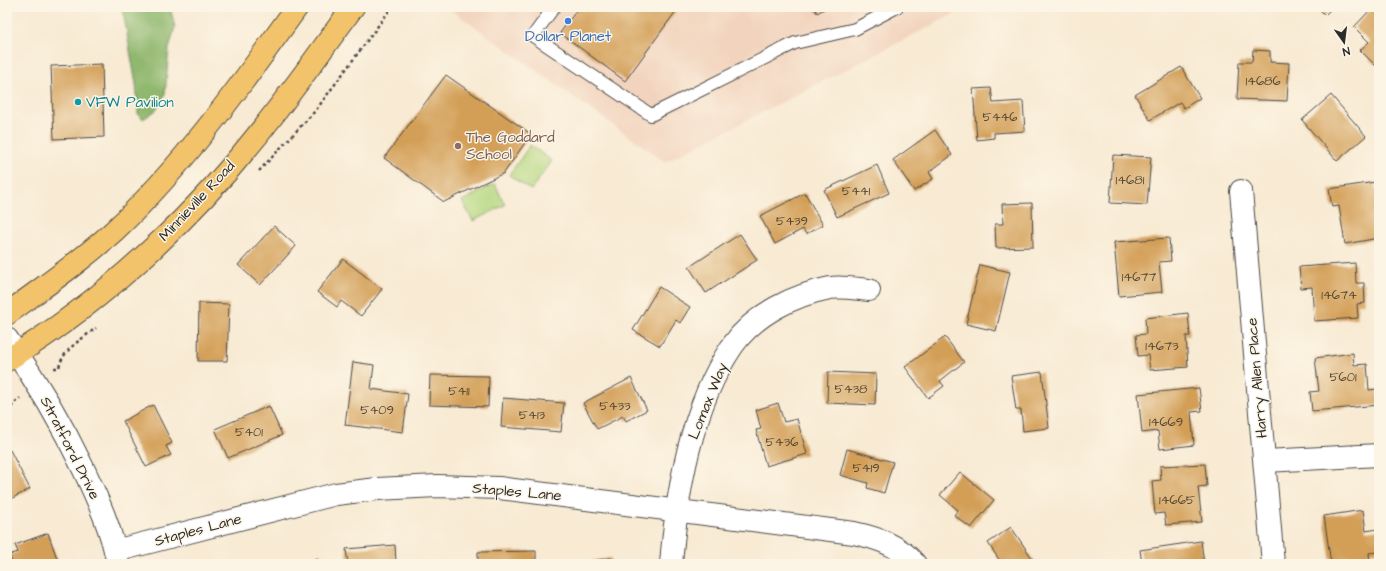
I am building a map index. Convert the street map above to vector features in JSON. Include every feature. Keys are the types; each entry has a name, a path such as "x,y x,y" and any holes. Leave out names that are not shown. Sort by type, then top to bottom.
{"main road":[{"path":"7,314 85,256 114,231 156,189 212,123 297,7"},
{"name":"Minnieville Road","path":"11,351 105,291 178,225 206,196 274,115 353,7"}],"street":[{"name":"Harry Allen Place","path":"1241,191 1273,564"},
{"name":"Lomax Way","path":"671,564 684,467 699,416 720,367 734,344 753,324 775,308 800,296 832,288 869,290"},
{"name":"Stratford Drive","path":"11,351 51,407 74,451 99,503 116,558"},
{"path":"1265,461 1379,455"},
{"name":"Staples Lane","path":"116,558 329,496 378,489 437,486 499,488 846,532 876,538 892,546 915,564"}],"lane":[{"path":"554,7 533,36 651,114 796,44 854,29 897,7"}],"path":[{"path":"7,410 10,410 13,404"}],"shaded area":[{"path":"447,7 968,7 665,162"}],"green space":[{"path":"122,7 170,7 175,27 169,49 165,95 155,111 143,119 138,114 136,84"},
{"path":"530,145 552,161 531,190 509,175"},
{"path":"495,184 505,205 473,221 462,201"}],"building":[{"path":"579,7 679,7 625,81 560,33"},
{"path":"814,7 828,7 817,13"},
{"path":"1317,7 1333,7 1325,15"},
{"path":"1373,7 1379,7 1379,61 1375,65 1360,50 1369,42 1354,27"},
{"path":"1253,50 1270,51 1270,62 1289,63 1287,101 1237,99 1239,62 1252,62"},
{"name":"VFW Pavilion","path":"102,64 104,137 54,139 51,66"},
{"path":"1181,67 1200,98 1184,108 1180,102 1150,120 1135,95"},
{"name":"The Goddard School","path":"446,75 531,134 504,173 444,202 384,158"},
{"path":"991,88 993,103 1023,101 1025,131 994,133 994,138 977,140 973,89"},
{"path":"1331,95 1366,136 1337,161 1302,120"},
{"path":"935,130 952,155 929,172 933,179 914,191 893,160"},
{"path":"1113,155 1151,157 1147,205 1110,203"},
{"path":"877,165 889,193 837,217 824,190"},
{"path":"1375,182 1376,190 1379,189 1379,238 1345,244 1339,206 1332,207 1329,189"},
{"path":"805,193 823,225 806,234 803,229 775,244 760,216"},
{"path":"1032,203 1033,247 996,248 995,224 1003,224 1002,204"},
{"path":"274,226 296,246 260,285 238,265"},
{"path":"740,234 757,260 706,293 689,267"},
{"path":"1169,238 1171,261 1159,262 1162,292 1119,296 1114,242"},
{"path":"343,259 382,289 361,316 341,301 337,307 317,292"},
{"path":"1355,263 1356,283 1364,283 1365,303 1357,304 1358,318 1314,321 1312,287 1301,288 1299,267"},
{"path":"980,265 1010,272 996,331 966,324"},
{"path":"659,287 690,307 680,323 676,320 660,346 633,330"},
{"path":"199,303 229,304 227,361 198,361"},
{"path":"1188,313 1190,336 1186,336 1188,367 1150,370 1148,355 1138,356 1136,335 1146,334 1145,318"},
{"path":"945,337 964,362 940,381 944,386 928,398 905,367"},
{"path":"1353,353 1354,365 1367,364 1369,390 1377,389 1379,405 1312,411 1310,392 1319,391 1315,358"},
{"path":"353,362 374,365 371,389 408,394 403,432 345,425"},
{"path":"828,372 876,374 875,405 827,403"},
{"path":"1042,372 1049,428 1023,431 1021,410 1016,410 1011,376"},
{"path":"430,375 489,376 488,407 429,405"},
{"path":"631,378 647,410 626,421 623,416 597,429 583,403"},
{"path":"1199,388 1202,411 1191,412 1194,445 1160,449 1158,431 1142,433 1138,394"},
{"path":"503,398 564,403 561,432 501,427"},
{"path":"778,403 784,422 797,419 807,454 766,466 756,430 761,429 756,410"},
{"path":"153,405 172,443 166,446 171,455 146,467 123,421"},
{"path":"269,406 282,435 228,458 215,429"},
{"path":"847,449 893,462 884,493 867,488 868,483 840,475"},
{"path":"10,450 30,489 7,501 7,452"},
{"path":"1205,464 1207,486 1198,487 1202,522 1166,525 1164,513 1155,514 1152,481 1161,480 1160,466"},
{"path":"960,472 994,500 971,528 954,515 958,510 940,495"},
{"path":"1363,510 1366,531 1378,529 1379,552 1369,553 1370,563 1331,564 1324,516"},
{"path":"1011,527 1036,564 1002,564 988,543"},
{"path":"48,533 59,564 13,564 9,555 18,552 15,545"},
{"path":"1201,541 1204,564 1142,564 1140,550"},
{"path":"395,545 396,564 348,564 346,549"},
{"path":"536,551 536,564 478,564 478,552"},
{"path":"611,558 612,564 579,564 579,563"},
{"path":"318,559 319,564 302,564 302,563"}],"place":[{"name":"Dollar Planet","path":"568,21"},
{"name":"VFW Pavilion","path":"78,102"},
{"name":"The Goddard School","path":"458,146"}]}
